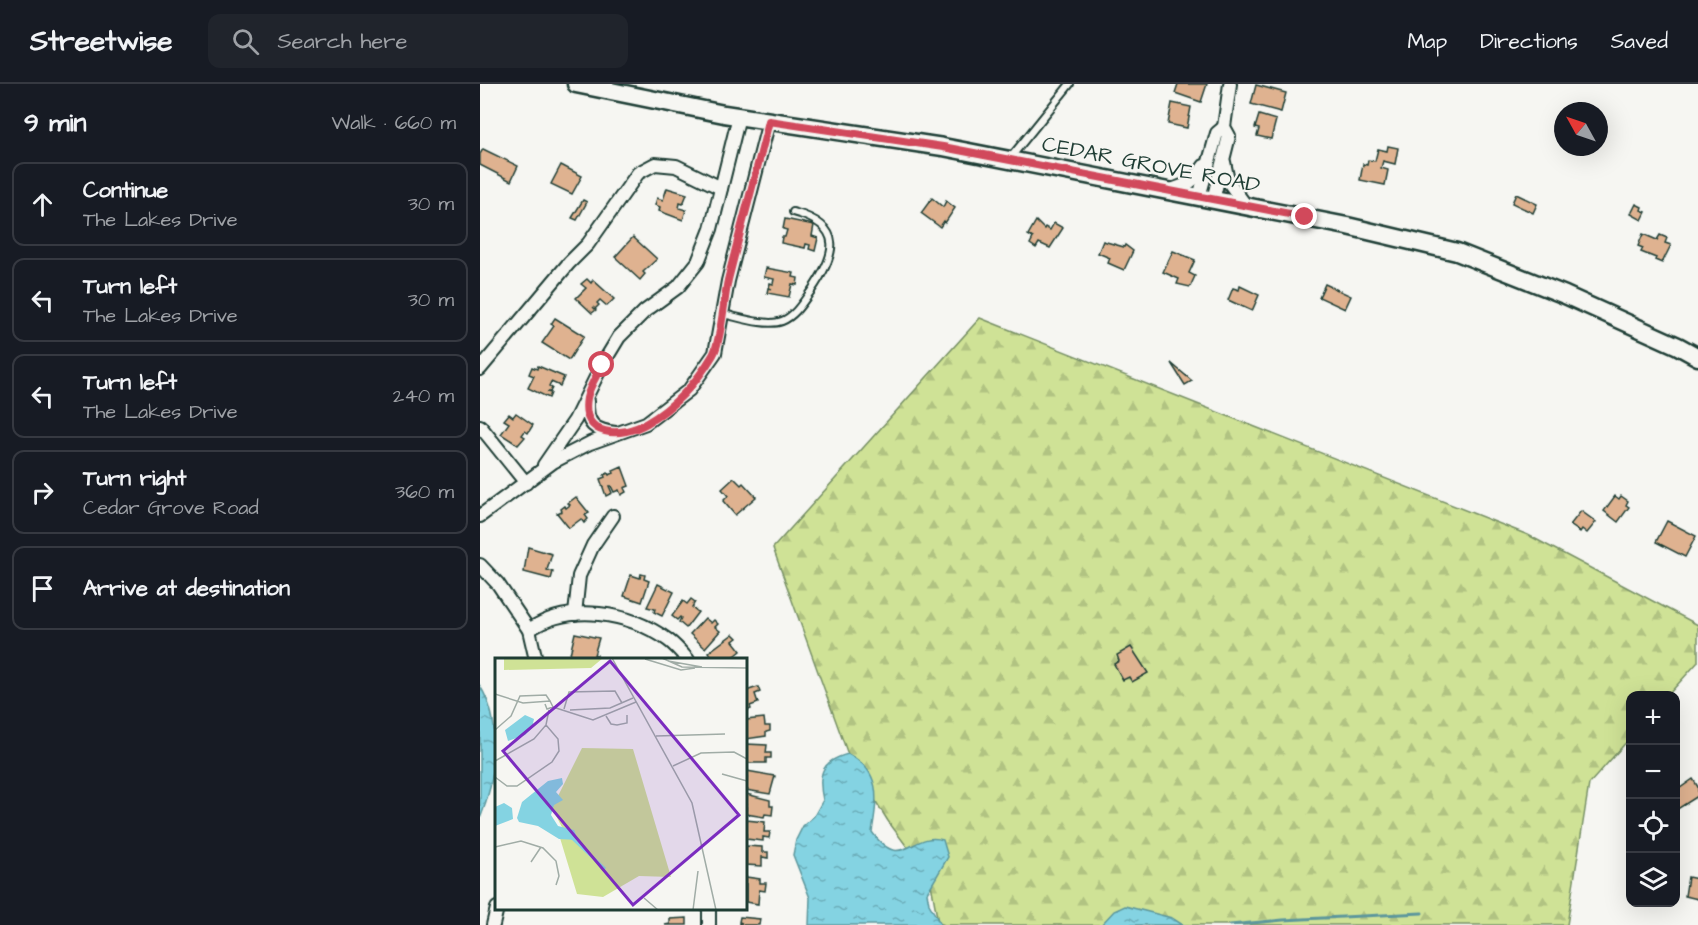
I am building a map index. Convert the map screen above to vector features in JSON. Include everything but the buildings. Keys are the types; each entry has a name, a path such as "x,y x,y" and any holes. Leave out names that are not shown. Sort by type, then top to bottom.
{"main road":[{"name":"CEDAR GROVE ROAD","path":"576,84 739,116 932,145 1347,226 1457,252 1565,295 1698,357"}],"street":[{"path":"1206,198 1223,158 1229,136 1224,127 1230,84"},
{"path":"538,474 575,420 619,337 645,311 678,287 698,262 711,229 739,116"},
{"path":"480,516 553,462 590,443 646,423 689,390 715,353 728,281 769,121"},
{"path":"1206,198 1211,154 1217,133 1224,127"},
{"path":"1167,191 1194,181 1211,154"},
{"path":"1223,158 1228,181 1246,206"},
{"path":"480,369 569,263 588,244 638,173 655,164 676,166 721,188"},
{"path":"587,397 586,415 593,426 605,432 618,433"},
{"path":"480,426 526,483"},
{"path":"575,614 579,576 593,545 613,516"},
{"path":"480,565 498,584 529,630 536,658"},
{"path":"529,630 542,621 564,615 600,614 640,624 670,641 686,658"},
{"path":"494,925 497,910"}],"lane":[{"path":"1009,160 1070,84"},
{"path":"722,314 774,323 789,318 807,297 831,258 831,243 825,226 811,217 793,212"}],"green space":[{"path":"980,318 1528,535 1698,625 1698,662 1672,691 1626,691 1626,742 1589,784 1567,925 945,925 938,923 930,878 888,821 850,760 773,548"}],"water":[{"path":"480,686 488,701 492,718 495,752 490,787 480,819"},
{"path":"848,754 867,769 872,778 876,798 872,832 882,844 891,850 899,850 923,840 943,840 948,857 927,893 929,904 941,925 809,925 810,898 793,855 796,840 803,826 814,816 823,800 821,775 823,769 832,760"},
{"path":"1125,906 1172,918 1183,925 1101,925 1114,911"}],"waterway":[{"path":"1230,925 1422,913"}],"route":[{"path":"602,365 587,397 586,415 593,426 605,432 618,433 646,423 689,390 715,353 728,281 769,121 943,147 1305,217"}]}
